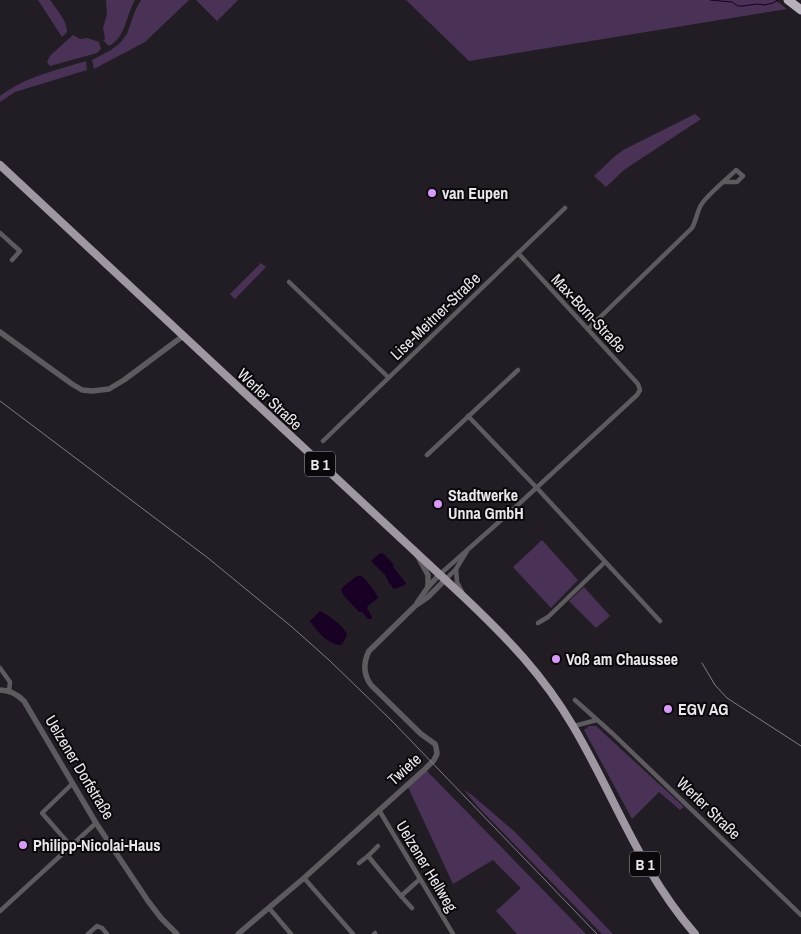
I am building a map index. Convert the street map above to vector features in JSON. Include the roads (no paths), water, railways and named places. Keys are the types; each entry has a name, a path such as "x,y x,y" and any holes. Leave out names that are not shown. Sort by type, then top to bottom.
{"highway":[{"path":"788,0 801,10"}],"main road":[{"name":"Werler Straße","path":"0,166 466,599 523,655 546,684 574,726 635,847 673,907 695,934"}],"street":[{"path":"588,330 692,228 702,202 723,182"},
{"name":"Lise-Meitner-Straße","path":"323,442 565,208"},
{"path":"1,235 20,251 12,260"},
{"name":"Max-Born-Straße","path":"518,253 638,384 640,390 536,487"},
{"path":"289,282 388,378"},
{"path":"0,332 72,384 82,390 92,391 109,389 124,380 183,336"},
{"path":"427,455 518,370"},
{"path":"468,416 660,621"},
{"path":"442,577 459,556 468,550 536,487"},
{"path":"442,577 456,569 468,550"},
{"path":"416,553 428,575 428,587"},
{"path":"538,623 548,618 605,562"},
{"path":"456,569 457,582 466,599"},
{"name":"Twiete","path":"415,606 428,587 442,577"},
{"name":"Twiete","path":"238,934 304,878 434,760 437,754 434,744 421,734 367,680 364,668 368,651 415,606 428,597 442,577"},
{"path":"0,668 10,682 9,691 0,690"},
{"name":"Uelzener Dorfstraße","path":"9,691 24,701 96,823 161,918 177,934"},
{"name":"Werler Straße","path":"575,700 801,915"},
{"path":"574,726 597,720"},
{"path":"71,846 42,813 72,784"},
{"name":"Uelzener Hellweg","path":"380,810 453,934"},
{"path":"0,911 96,823"},
{"path":"359,863 378,846"},
{"path":"368,856 412,908"},
{"path":"304,878 353,934"},
{"path":"401,896 420,879"},
{"path":"269,908 291,934"},
{"path":"88,934 97,926 102,928 107,934"}],"waterway":[{"path":"710,0 732,2 738,6 764,5 778,0"}],"railway":[{"path":"0,401 208,558 329,660 391,720 597,934"},
{"path":"702,663 715,685 727,698 801,746"}],"place":[{"name":"van Eupen","path":"432,193"},
{"name":"Stadtwerke Unna GmbH","path":"438,504"},
{"name":"Voß am Chaussee","path":"556,659"},
{"name":"EGV AG","path":"668,709"},
{"name":"Philipp-Nicolai-Haus","path":"23,845"}]}
